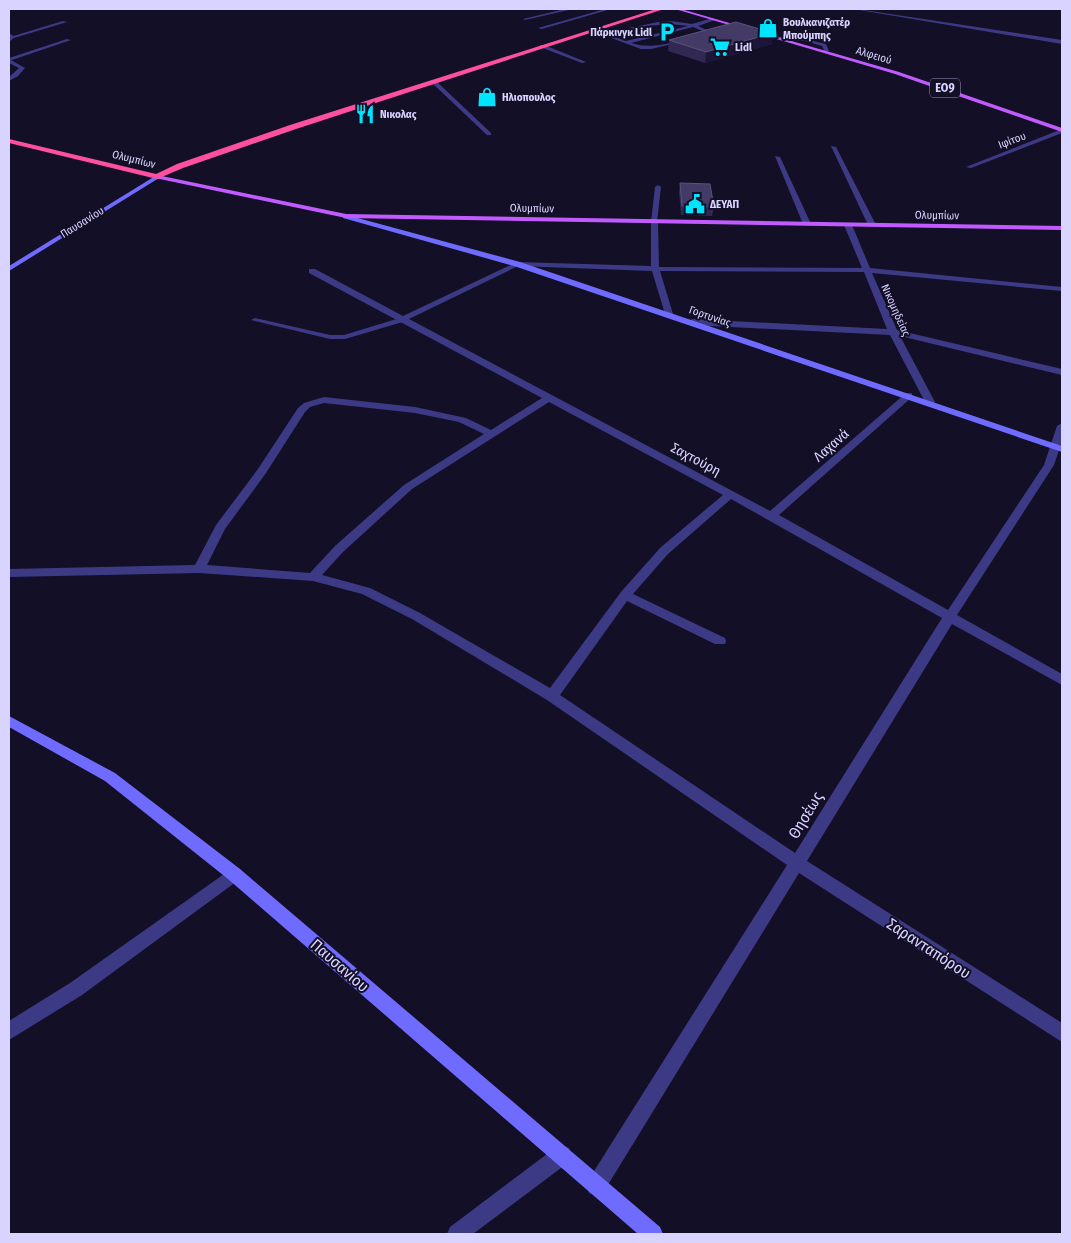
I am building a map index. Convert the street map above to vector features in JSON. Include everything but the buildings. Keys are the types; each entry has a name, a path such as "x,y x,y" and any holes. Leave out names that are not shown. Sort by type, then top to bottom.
{"highway":[{"path":"156,177 180,166 433,81 661,9"},
{"name":"Ολυμπίων","path":"9,141 156,177"}],"main road":[{"name":"Αλφειού","path":"677,9 826,51 942,87 1062,130"},
{"name":"Ολυμπίων","path":"156,177 346,216 1062,228"},
{"name":"Παυσανίου","path":"9,269 156,177"},
{"name":"Γορτυνίας","path":"346,216 517,264 930,402 1060,448"},
{"name":"Παυσανίου","path":"9,721 110,777 234,874 653,1234"}],"street":[{"path":"525,20 571,9"},
{"path":"859,9 1062,42"},
{"path":"9,60 22,68 9,79"},
{"path":"1052,126 1062,122"},
{"name":"Ιφίτου","path":"969,167 1062,130"},
{"path":"833,147 872,225"},
{"path":"777,157 807,224"},
{"path":"654,222 655,270 669,314"},
{"name":"Νικομηδείας","path":"848,225 893,332 930,402"},
{"path":"402,319 517,264 655,270 868,270 1062,289"},
{"name":"Σαχτούρη","path":"312,271 731,494 1062,680"},
{"path":"692,322 893,332 1062,372"},
{"name":"Λαχανά","path":"771,516 909,395"},
{"path":"313,577 339,548 408,487 550,397"},
{"path":"199,569 220,528 262,471 301,410 307,405 324,400 444,414 492,434"},
{"name":"Θησέως","path":"596,1186 949,617 1049,466 1060,448 1062,426"},
{"path":"552,696 625,595 664,550 731,494"},
{"name":"Σαρανταπόρου","path":"9,573 199,569 313,577 366,591 552,696 797,863 1062,1033"},
{"path":"625,595 720,641"},
{"path":"9,1031 76,989 234,874"},
{"path":"456,1234 562,1155"}],"lane":[{"path":"540,28 609,9"},
{"path":"627,42 694,26 713,19"},
{"path":"10,37 65,22"},
{"path":"607,34 661,22 682,22 709,32 695,38"},
{"path":"592,30 646,48 687,40"},
{"path":"9,60 69,40"},
{"path":"542,46 584,62"},
{"path":"433,81 489,134"},
{"path":"654,222 658,187"},
{"path":"255,320 330,337 345,337 370,331 402,319"}],"place":[{"name":"Βουλκανιζατέρ Μπούμπης","path":"768,28"},
{"name":"Πάρκινγκ Lidl","path":"667,32"},
{"name":"Lidl","path":"720,47"},
{"name":"Ηλιοπουλος","path":"487,97"},
{"name":"Νικολας","path":"365,114"},
{"name":"ΔΕΥΑΠ","path":"695,204"}]}
